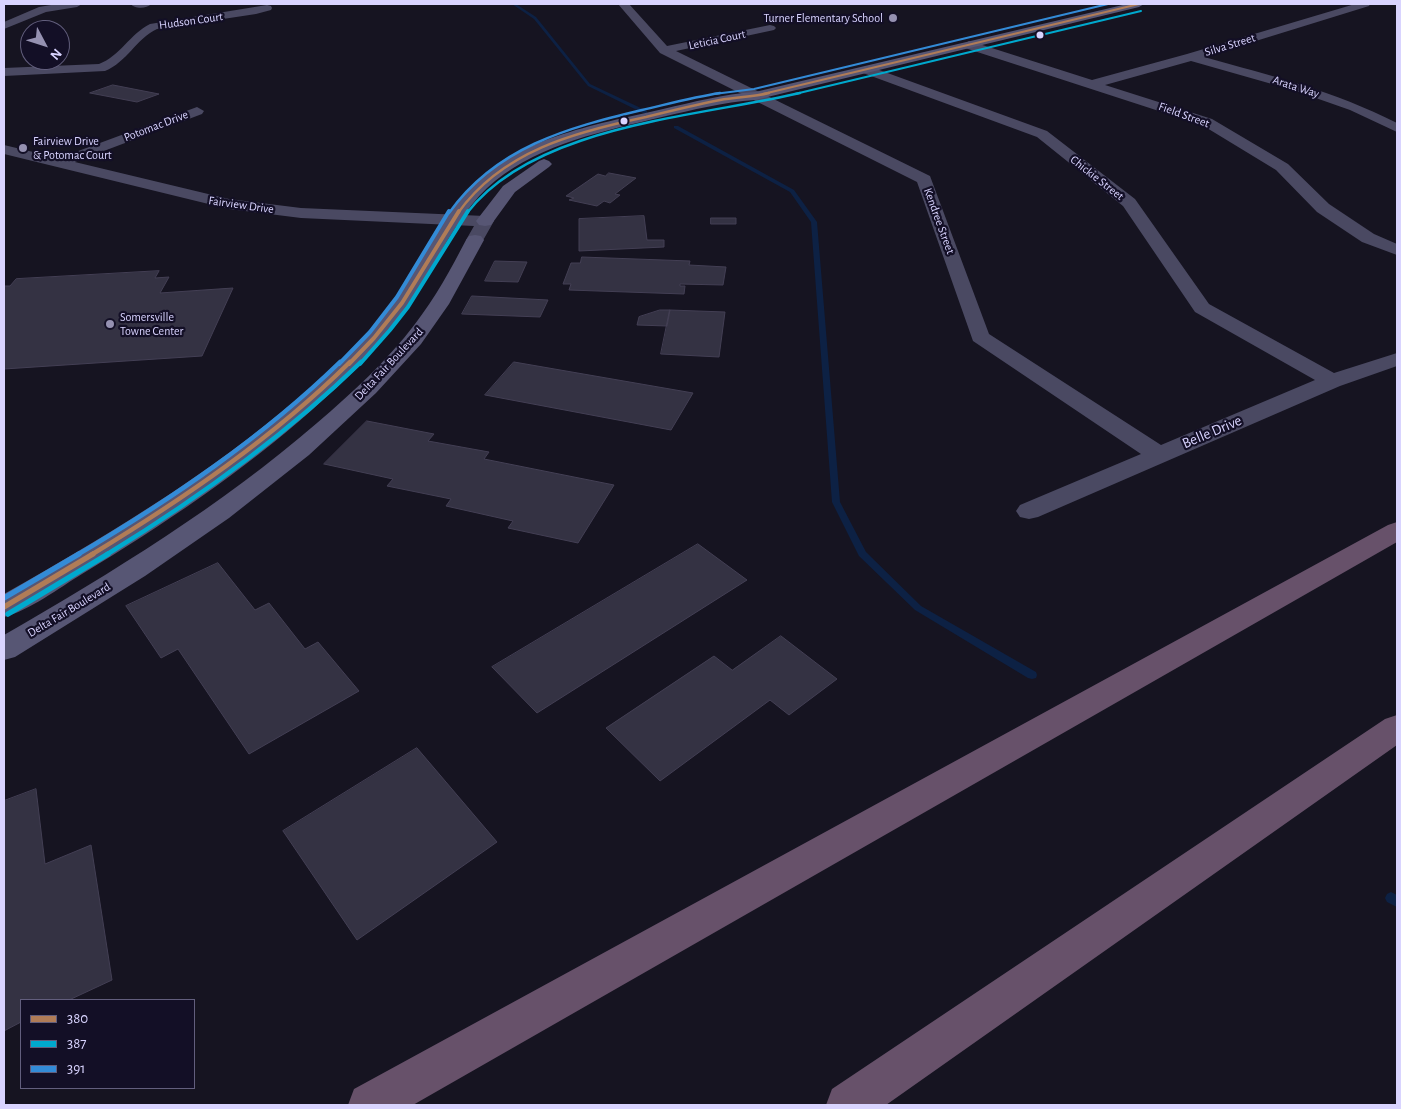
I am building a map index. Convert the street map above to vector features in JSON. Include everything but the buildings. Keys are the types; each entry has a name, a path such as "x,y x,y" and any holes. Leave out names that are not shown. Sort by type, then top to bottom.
{"highway":[{"path":"370,1105 1397,531"},
{"path":"848,1105 1397,728"}],"main road":[{"name":"Delta Fair Boulevard","path":"4,606 115,541 204,483 306,404 348,365 390,318 471,195 490,178 524,156 587,131 626,121 732,97 755,96 1139,4"},
{"name":"Delta Fair Boulevard","path":"4,648 171,546 240,498 313,439 378,379 414,340 445,295 480,230 509,189 534,170 561,156 621,134 748,103 755,96"}],"street":[{"path":"4,26 42,9 78,4"},
{"path":"136,4 146,4"},
{"name":"Hudson Court","path":"4,72 111,66 145,29 267,8 262,4"},
{"name":"Silva Street","path":"1094,84 1191,57 1365,4"},
{"name":"Kendree Street","path":"628,5 664,50 924,179 980,337 1158,454"},
{"name":"Leticia Court","path":"664,50 770,28"},
{"name":"Field Street","path":"970,44 1207,122 1282,167 1323,208 1368,238 1397,250"},
{"name":"Arata Way","path":"1191,57 1298,87 1355,107 1397,128"},
{"name":"Chickie Street","path":"867,70 1042,134 1129,203 1202,308 1332,381"},
{"name":"Potomac Drive","path":"59,163 197,110"},
{"name":"Fairview Drive","path":"4,150 207,200 250,207 309,213 454,220 480,230"},
{"name":"Belle Drive","path":"1029,511 1158,454 1332,381 1397,359"}],"waterway":[{"path":"514,4 535,18 589,85 645,112"},
{"path":"676,127 792,191 814,222 836,502 862,554 918,608 1032,675"},
{"path":"1391,898 1397,901"}],"transit line":[{"name":"391","path":"4,598 89,548 172,495 213,467 291,407 339,364 370,332 397,297 457,201 486,172 508,156 556,134 608,118 707,95 754,89 1108,4"},
{"name":"380","path":"4,607 133,530 175,502 216,474 295,412 343,369 384,326 410,291 462,207 490,178 512,162 559,140 611,125 708,103 755,96 1139,4"},
{"name":"387","path":"8,614 138,536 180,508 262,449 301,417 350,373 380,342 408,307 468,211 496,182 517,168 540,156 589,138 710,110 757,103 1141,11"}],"place":[{"name":"Turner Elementary School","path":"893,18"},
{"name":"Fairview Drive & Potomac Court","path":"23,148"},
{"name":"Somersville Towne Center","path":"110,324"}]}
